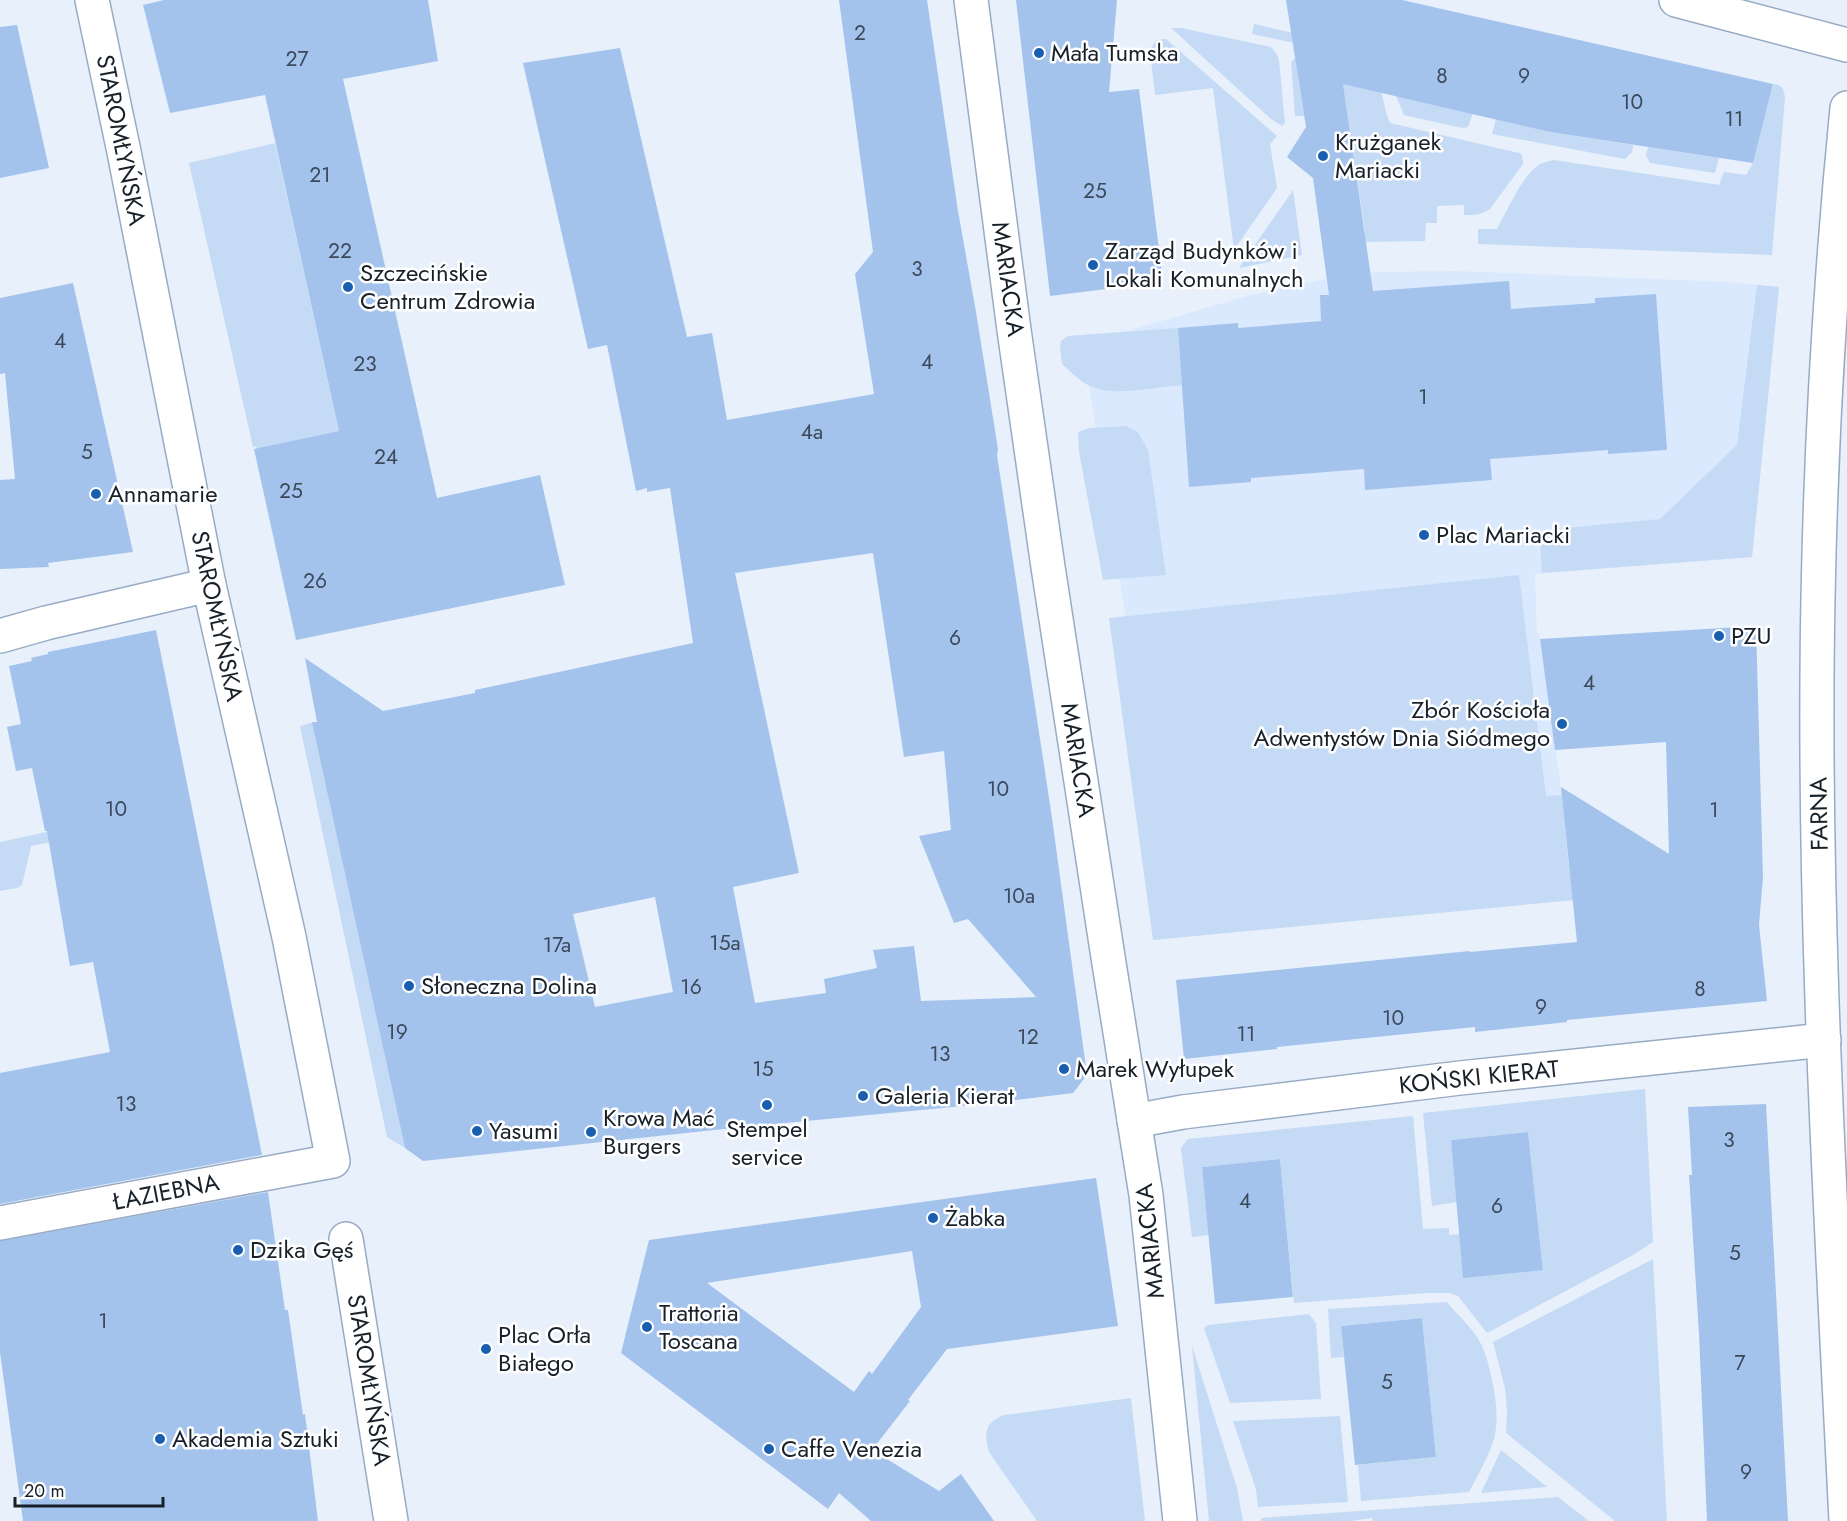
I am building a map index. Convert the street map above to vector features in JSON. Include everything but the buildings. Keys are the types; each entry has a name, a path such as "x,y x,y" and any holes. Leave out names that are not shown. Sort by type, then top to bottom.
{"street":[{"name":"STAROMŁYŃSKA","path":"92,0 209,585 289,937 333,1161"},
{"name":"MARIACKA","path":"971,0 1048,567 1149,1222 1180,1521"},
{"path":"1676,0 1847,45"},
{"name":"FARNA","path":"1846,1521 1824,1040 1834,938 1818,699 1819,573 1828,341 1838,196 1847,108"},
{"path":"0,636 209,585"},
{"name":"KOŃSKI KIERAT","path":"1134,1121 1183,1112 1437,1081 1824,1040"},
{"name":"ŁAZIEBNA","path":"0,1223 333,1161"},
{"name":"STAROMŁYŃSKA","path":"346,1239 391,1521"}],"shaded area":[{"path":"1254,24 1319,39 1378,61 1252,34"},
{"path":"1171,28 1181,28 1271,47 1279,60 1285,123 1282,126 1271,119"},
{"path":"1166,39 1277,136 1270,144 1277,188 1234,250 1213,88 1155,95 1150,51 1156,40"},
{"path":"1297,56 1329,62 1354,68 1373,77 1380,88 1390,123 1519,153 1522,155 1523,164 1487,211 1464,215 1464,205 1437,206 1437,223 1426,223 1425,241 1362,242 1323,250 1322,241 1365,232 1340,65 1297,70 1304,116 1295,116 1291,62"},
{"path":"1773,84 1783,89 1785,97 1772,255 1478,244 1478,229 1497,229 1528,176 1540,164 1554,160 1719,185 1724,172 1746,175 1753,163"},
{"path":"1396,96 1473,113 1468,127 1462,128 1404,115"},
{"path":"1496,119 1550,132 1633,145 1632,152 1625,159 1492,134"},
{"path":"275,143 339,431 257,449 256,446 253,447 189,163"},
{"path":"1648,147 1719,158 1715,173 1650,163 1646,155"},
{"path":"1293,190 1302,255 1239,268"},
{"path":"1455,271 1729,282 1779,287 1752,557 1535,574 1537,631 1562,795 1159,828 1081,335 1128,331 1243,297 1320,280 1375,272"},
{"path":"1757,285 1779,287 1752,557 1542,573 1540,541 1556,540 1564,528 1660,519 1737,445"},
{"path":"1178,328 1182,385 1109,391 1098,389 1081,381 1062,364 1061,341 1068,336"},
{"path":"1126,426 1138,432 1148,450 1166,575 1103,580 1079,452 1078,432 1089,428"},
{"path":"1519,575 1546,796 1562,795 1569,868 1575,900 1153,940 1109,618"},
{"path":"314,722 405,1148 387,1137 300,726"},
{"path":"79,825 72,838 31,846 22,885 0,891 0,842"},
{"path":"1645,1089 1653,1242 1487,1333 1458,1296 1450,1293 1294,1303 1280,1159 1202,1167 1209,1235 1192,1237 1181,1148 1188,1139 1413,1116 1423,1229 1449,1228 1449,1235 1460,1234 1543,1269 1528,1132 1451,1140 1457,1202 1432,1206 1423,1113"},
{"path":"1653,1259 1667,1521 1615,1521 1506,1433 1505,1388 1493,1342"},
{"path":"1447,1302 1479,1340 1488,1365 1494,1387 1497,1419 1495,1436 1489,1453 1469,1492 1361,1501 1358,1465 1436,1457 1422,1318 1341,1326 1344,1357 1331,1358 1328,1309"},
{"path":"1309,1314 1316,1323 1321,1399 1230,1403 1204,1328 1208,1325"},
{"path":"1192,1346 1237,1488 1243,1521 1209,1521"},
{"path":"1131,1398 1145,1521 1037,1521 989,1452 986,1434 989,1425 1004,1415"},
{"path":"1340,1416 1348,1502 1258,1507 1256,1489 1233,1421"},
{"path":"1501,1450 1547,1487 1481,1493"},
{"path":"1558,1497 1589,1521 1373,1521 1372,1518 1351,1521 1261,1521 1261,1518"}],"place":[{"name":"Mała Tumska","path":"1039,53"},
{"name":"Krużganek Mariacki","path":"1323,156"},
{"name":"Zarząd Budynków i Lokali Komunalnych","path":"1093,265"},
{"name":"Szczecińskie Centrum Zdrowia","path":"348,287"},
{"name":"Annamarie","path":"96,494"},
{"name":"Plac Mariacki","path":"1424,535"},
{"name":"PZU","path":"1719,636"},
{"name":"Zbór Kościoła Adwentystów Dnia Siódmego","path":"1562,724"},
{"name":"Słoneczna Dolina","path":"409,986"},
{"name":"Marek Wyłupek","path":"1064,1069"},
{"name":"Galeria Kierat","path":"863,1096"},
{"name":"Stempel service","path":"767,1105"},
{"name":"Yasumi","path":"477,1131"},
{"name":"Krowa Mać Burgers","path":"591,1132"},
{"name":"Żabka","path":"933,1218"},
{"name":"Dzika Gęś","path":"238,1250"},
{"name":"Trattoria Toscana","path":"647,1327"},
{"name":"Plac Orła Białego","path":"486,1349"},
{"name":"Akademia Sztuki","path":"160,1439"},
{"name":"Caffe Venezia","path":"769,1449"}]}
